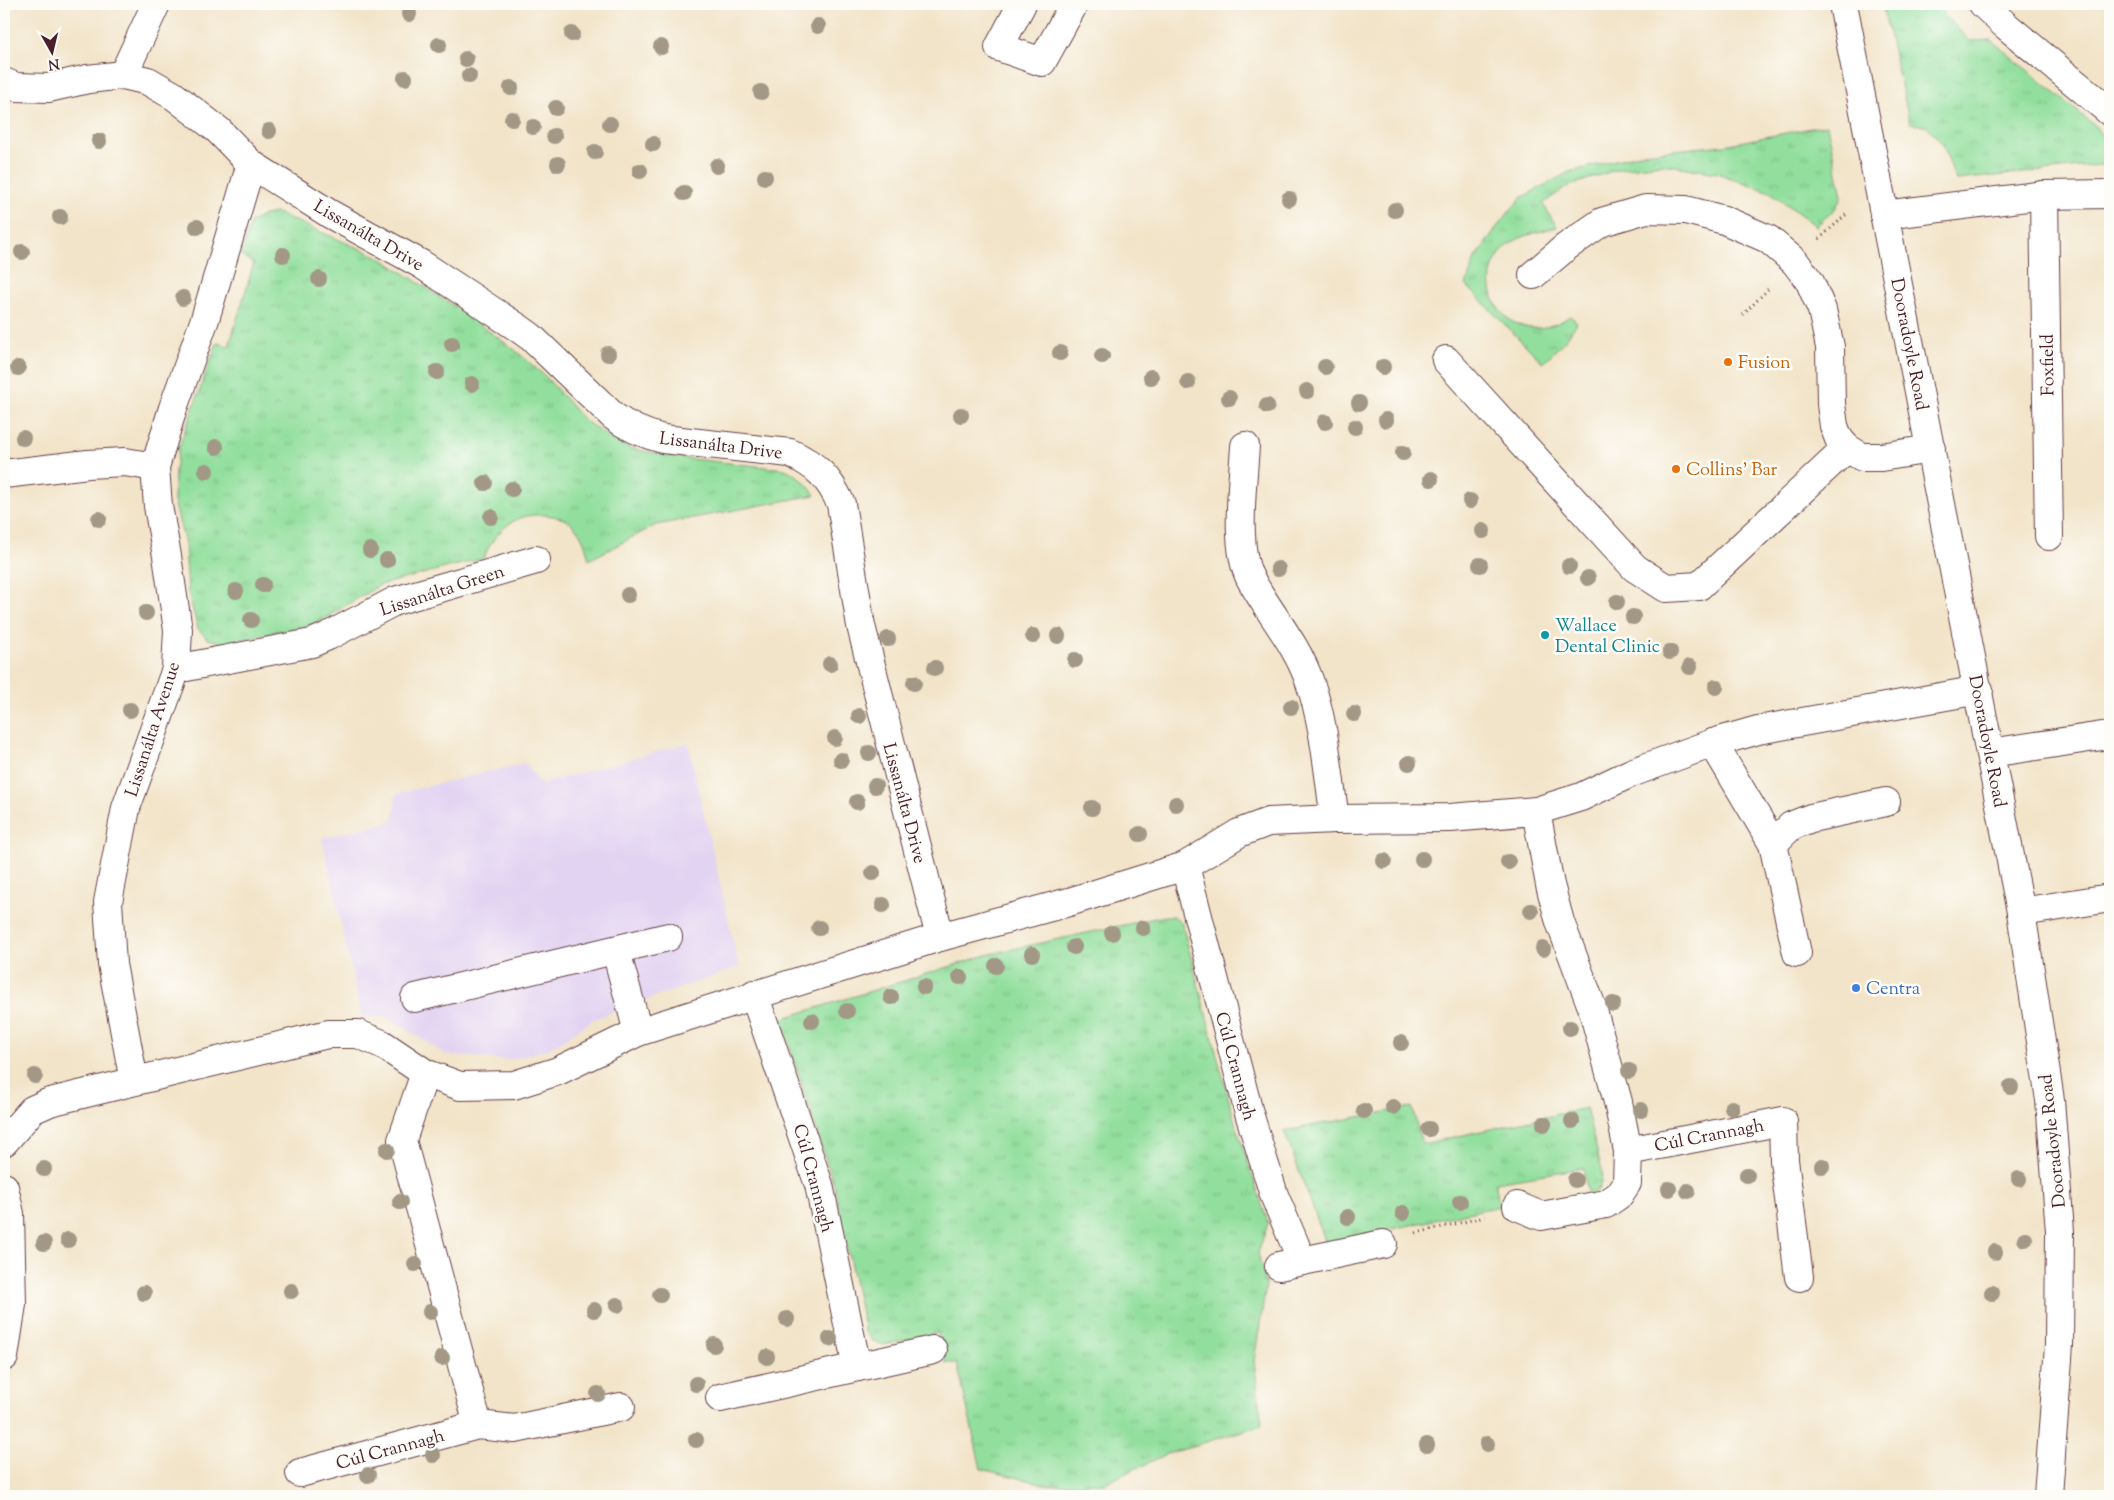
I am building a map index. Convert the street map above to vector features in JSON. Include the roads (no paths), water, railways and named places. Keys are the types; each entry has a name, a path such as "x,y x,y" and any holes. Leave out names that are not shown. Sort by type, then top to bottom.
{"street":[{"path":"123,75 156,4"},
{"path":"1022,4 999,47 1042,62 1074,4"},
{"name":"Dooradoyle Road","path":"1843,4 2021,912 2050,1100 2060,1232 2059,1345 2046,1493"},
{"path":"1983,4 2004,24 2110,112"},
{"name":"Lissanálta Drive","path":"4,82 16,87 48,88 88,79 123,75 148,82 174,96 218,130 251,164 330,214 421,264 531,337 613,416 628,426 663,439 790,453 809,462 834,489 841,504 861,626 940,936"},
{"path":"4,474 97,463 125,462 155,467 173,408 205,319 251,164"},
{"path":"1884,215 2044,195 2110,194"},
{"name":"Foxfield","path":"2044,195 2049,536"},
{"path":"1532,275 1566,247 1602,222 1646,209 1686,210 1724,220 1768,240 1795,262 1810,282 1822,310 1830,347 1831,404 1834,426 1839,438 1847,448 1862,457 1881,457 1931,449"},
{"path":"1446,360 1635,568 1666,588 1699,586 1847,448"},
{"path":"1245,446 1241,526 1243,559 1250,577 1302,662 1310,681 1323,736 1335,819"},
{"name":"Lissanálta Avenue","path":"134,1081 112,964 108,902 126,808 176,669 178,630 168,556 158,506 155,467"},
{"name":"Lissanálta Green","path":"176,669 312,642 328,636 395,601 536,560"},
{"path":"4,1142 32,1110 50,1102 328,1034 358,1034 382,1044 425,1073 460,1086 514,1085 558,1071 638,1032 754,994 940,936 1069,902 1185,866 1239,832 1268,822 1335,819 1450,818 1536,812 1713,743 1758,730 1979,690"},
{"path":"1990,753 2102,736"},
{"path":"1713,743 1773,844 1797,952"},
{"path":"1773,844 1791,826 1811,818 1886,802"},
{"path":"1517,1206 1541,1216 1606,1204 1619,1195 1627,1183 1628,1151 1618,1102 1592,1007 1557,913 1536,812"},
{"name":"Cúl Crannagh","path":"1185,866 1249,1113 1274,1195 1290,1263 1383,1244"},
{"path":"2021,912 2110,898"},
{"path":"415,998 668,937"},
{"path":"616,951 638,1032"},
{"name":"Cúl Crannagh","path":"754,994 819,1185 856,1367"},
{"path":"425,1073 402,1140 478,1425"},
{"name":"Cúl Crannagh","path":"1628,1151 1783,1121 1784,1160 1799,1277"},
{"path":"4,1187 10,1214 12,1304 4,1356"},
{"path":"720,1398 933,1350"},
{"name":"Cúl Crannagh","path":"300,1473 478,1425 515,1429 621,1407"}],"place":[{"name":"Fusion","path":"1728,362"},
{"name":"Collins' Bar","path":"1676,469"},
{"name":"Wallace Dental Clinic","path":"1545,635"},
{"name":"Centra","path":"1856,988"}]}
